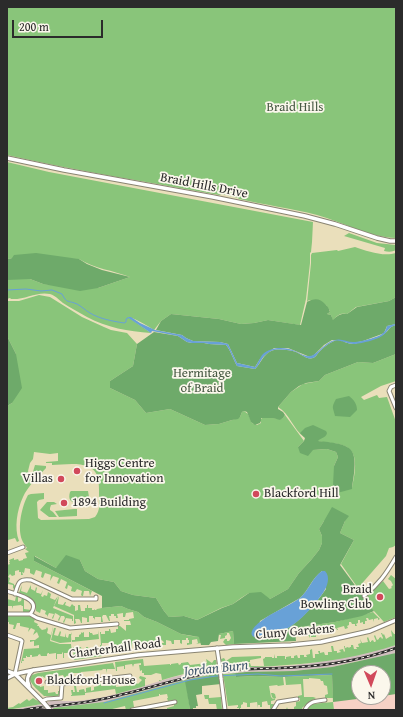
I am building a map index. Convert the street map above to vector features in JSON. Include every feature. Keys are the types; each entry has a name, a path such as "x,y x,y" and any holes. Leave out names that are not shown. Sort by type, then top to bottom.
{"street":[{"name":"Braid Hills Drive","path":"7,158 64,170 226,199 305,216 329,222 377,238 396,241"},
{"path":"396,384 390,389 396,408"},
{"path":"7,553 23,547"},
{"path":"364,596 381,580 396,557"},
{"path":"15,594 19,582 22,580 31,580 72,599 96,599 96,597"},
{"path":"7,591 27,598 32,602 34,608 30,614"},
{"path":"7,614 30,614 37,618 70,628 117,624"},
{"name":"Cluny Gardens","path":"217,648 291,645 321,642 370,631 396,620"},
{"path":"7,635 22,641 15,674"},
{"path":"217,648 225,710"},
{"name":"Charterhall Road","path":"7,678 15,674 34,670 138,655 217,648"},
{"path":"29,687 28,677 34,670"},
{"path":"7,671 15,674 50,710"},
{"path":"47,682 62,684 130,676"},
{"path":"43,702 46,699 61,698 62,684"},
{"path":"273,710 278,702 297,699"},
{"path":"305,710 311,703 319,699 325,700"},
{"path":"132,710 152,708 175,702"}],"shaded area":[{"path":"396,645 396,653 381,658 358,661 332,667 294,671 220,674 108,702 66,710 11,710 51,701 78,701 100,698 173,677 201,671 217,670 217,668 287,666 312,663 346,657"},
{"path":"396,653 396,710 334,710 332,667 381,658"}],"green space":[{"name":"Braid Hills","path":"7,7 396,7 396,238 376,235 327,218 297,210 248,201 222,194 219,195 113,176 7,155"},
{"path":"7,162 49,172 313,222 306,299 300,325 268,320 241,324 219,319 171,314 161,321 154,330 139,321 128,317 151,333 126,330 102,324 87,317 50,294 45,293 16,299 7,299 7,279 30,279 43,284 98,288 130,277 91,265 79,259 7,258"},
{"path":"349,233 377,243 396,245 396,250 390,252 384,251 385,248 344,236"},
{"path":"355,247 380,254 396,253 396,297 389,301 356,307 347,314 339,315 333,321 331,315 327,314 330,311 326,305 309,300 307,302 311,255 312,253 338,251"},
{"path":"36,253 79,259 102,270 130,277 98,288 80,291 43,284 30,279 7,280 7,258 12,258 14,255"},
{"path":"39,295 50,297 82,317 111,330 127,333 137,344 133,366 110,381 110,388 135,400 146,413 170,409 205,425 219,424 235,419 240,417 244,411 248,414 252,423 257,425 261,423 262,418 281,419 285,415 304,441 298,447 313,450 327,449 336,452 338,457 334,466 352,488 355,461 354,455 351,451 347,447 335,443 313,441 306,438 300,434 286,414 278,407 291,392 303,384 319,381 325,375 358,362 373,363 396,354 396,381 381,386 361,397 364,400 377,395 379,398 387,397 396,422 396,545 389,548 386,556 358,588 341,564 354,540 340,533 345,521 324,521 319,529 322,536 322,543 319,550 299,573 288,589 270,599 249,593 233,604 221,608 197,620 184,616 169,617 156,598 133,595 121,591 114,582 98,579 85,571 80,560 56,568 35,556 34,561 92,591 90,596 89,591 84,591 83,596 81,596 82,591 77,589 75,592 71,591 72,587 68,585 67,589 65,588 67,582 61,579 59,584 57,583 59,578 53,576 50,581 51,575 45,573 43,578 41,577 42,572 36,570 34,575 30,573 30,569 25,568 24,573 22,572 23,575 21,575 19,570 15,571 15,575 12,576 10,574 8,577 10,578 9,582 16,586 14,589 13,585 8,584 7,586 7,565 10,564 9,560 14,558 14,560 23,560 27,558 25,553 29,552 25,549 27,548 23,543 20,529 22,511 28,495 44,493 44,499 37,502 38,518 41,520 89,519 95,517 98,512 99,484 95,472 91,468 78,464 52,465 52,463 46,463 58,461 58,453 50,454 34,452 28,471 32,483 24,495 18,513 16,525 19,541 17,542 15,538 8,540 7,542 7,406 12,403 16,354 7,336 7,301 19,301"},
{"name":"Hermitage of Braid","path":"396,297 396,324 387,326 382,334 353,343 332,340 310,357 288,348 274,348 260,359 255,367 237,363 228,344 220,342 193,341 182,335 156,330 161,321 171,314 219,319 241,324 268,320 301,325 307,302 312,300 317,299 323,302 330,311 327,314 331,315 333,320 339,315 347,314 357,307 389,301"},
{"name":"Hermitage of Braid","path":"396,325 396,354 373,363 358,362 325,375 319,381 306,383 299,386 291,392 278,407 278,409 285,415 280,420 273,418 261,418 260,423 255,425 251,422 247,412 244,411 238,419 219,424 205,425 170,409 146,413 135,400 110,388 110,381 133,366 137,344 154,332 178,336 187,342 192,343 226,345 237,366 255,369 266,355 274,350 280,349 296,352 306,358 313,358 324,347 334,341 355,344 382,335"},
{"path":"7,336 16,354 22,388 12,403 7,406"},
{"path":"349,396 355,402 357,410 350,417 335,416 333,406 336,399"},
{"path":"313,425 326,431 327,433 318,441 340,444 351,450 355,463 352,489 337,493 333,485 334,466 338,457 336,452 327,449 313,450 308,456 300,453 298,447 305,438 300,433 305,428"},
{"path":"35,465 46,466 46,468 34,481 32,475"},
{"path":"71,491 88,491 89,497 80,497 78,503 73,502 70,499 69,494"},
{"path":"47,502 54,502 57,504 51,505 50,510 57,517 49,517 40,510"},
{"path":"332,507 349,516 340,533 354,540 340,565 374,611 362,616 335,622 300,627 295,631 296,641 234,644 233,631 219,634 218,641 211,642 209,645 201,645 199,637 181,634 144,617 138,612 121,606 102,608 102,596 34,561 34,556 56,568 66,555 80,560 85,571 98,579 114,582 121,591 133,595 156,598 169,617 184,616 197,620 233,604 249,593 261,592 270,599 288,589 299,573 319,550 322,543 322,536 319,529","holes":["322,571 326,589 313,606 286,629 266,637 256,637 260,621 300,598 306,592 315,577"]},
{"path":"77,509 77,516 59,517 55,511"},
{"path":"391,575 396,579 396,617 384,622 364,598 383,581 389,589 392,588 391,587 393,585 388,579"},
{"path":"22,585 21,591 27,593 31,585 31,589 35,591 36,587 37,588 37,593 41,594 43,590 41,596 43,597 44,595 47,596 48,592 51,594 50,598 55,600 58,596 53,608 73,616 73,621 72,619 66,618 64,623 64,616 61,616 59,621 60,616 55,613 53,619 54,614 49,613 47,617 45,614 46,611 41,609 40,613 36,611 34,602 19,593"},
{"path":"16,596 18,597 18,602 21,601 22,598 24,599 24,609 31,610 31,605 33,608 30,612 23,612 23,606 21,605 13,606 12,609 12,606 7,606 7,599 15,601"},
{"path":"59,596 58,604 63,605 66,602 65,605 70,607 72,604 75,606 75,611 78,610 78,605 80,605 81,611 85,611 87,605 88,608 92,608 92,610 121,606 138,612 144,617 181,634 200,637 201,643 196,644 198,643 197,639 192,640 192,644 187,645 189,640 186,638 186,640 182,640 182,644 180,643 180,640 174,640 174,644 172,644 171,641 166,640 166,645 162,645 162,643 164,643 161,640 161,642 157,642 157,646 154,646 154,642 148,642 148,647 147,643 141,645 141,649 140,647 137,648 137,644 132,644 131,649 130,644 122,645 121,643 121,649 119,649 119,645 114,646 114,650 112,650 110,643 102,643 102,656 74,660 73,647 76,653 79,652 79,647 81,647 82,651 86,651 86,647 88,647 89,651 93,650 95,645 95,650 100,649 100,632 101,634 105,634 105,631 109,631 110,629 111,633 116,632 118,626 126,631 126,625 131,625 130,621 124,620 134,618 133,612 126,613 125,617 123,617 123,613 117,614 118,618 114,616 114,614 111,614 111,616 109,616 110,621 106,615 103,615 103,622 101,622 101,617 95,617 95,620 93,616 89,616 89,622 87,622 87,618 82,617 82,623 79,619 75,619 76,623 74,624 74,615 54,606"},
{"path":"373,612 380,619 374,619 373,622 373,619 369,620 366,618 367,621 365,621 365,624 363,624 363,622 360,623 360,620 358,620 358,623 356,624 357,626 349,622 349,625 347,626 348,628 345,629 344,626 337,628 338,630 336,628 328,630 328,634 327,630 325,630 325,633 322,634 320,628 320,631 316,631 316,637 311,637 311,634 310,638 307,635 301,635 299,637 298,635 295,635 295,630 300,627 335,622"},
{"path":"7,616 29,616 35,619 34,622 38,624 37,626 39,626 42,630 46,629 47,627 47,633 51,635 53,627 50,641 60,644 71,644 72,653 64,653 64,658 62,652 62,654 57,654 57,659 56,653 48,653 47,656 41,656 40,654 32,657 32,655 30,655 30,657 26,656 26,658 23,658 24,661 21,663 24,649 39,648 39,645 34,646 34,641 30,642 30,640 35,640 39,637 37,632 33,635 35,630 31,628 28,632 29,628 20,626 20,623 17,623 15,629 13,629 14,625 9,624 8,622 7,625"},
{"path":"54,628 56,628 54,635 58,636 60,631 60,636 65,637 66,633 66,637 68,638 69,634 72,632 71,642 60,643 51,640"},
{"path":"98,630 99,639 72,642 71,636 72,640 75,640 75,637 79,637 81,632 84,632 84,637 89,637 89,632 93,635 98,634"},
{"path":"391,630 394,634 396,634 396,645 356,656 301,664 271,666 222,668 221,659 224,658 226,661 232,657 261,656 261,658 250,660 250,662 247,663 250,663 251,666 264,666 263,659 265,657 274,658 274,654 275,658 277,658 277,656 285,656 286,659 286,657 291,656 291,658 294,658 294,656 297,655 298,658 300,658 300,655 307,657 306,655 310,654 310,650 312,649 313,658 315,658 315,654 319,654 318,651 320,651 320,653 324,652 325,655 328,655 328,652 332,652 331,646 333,646 334,651 337,651 337,653 341,652 339,650 343,649 344,652 344,646 345,648 350,648 349,647 353,645 354,649 357,649 356,647 359,647 358,644 361,643 360,639 362,643 368,642 368,637 370,642 373,640 375,642 375,635 377,640 381,637 382,639 383,638 381,633 383,635 384,634 386,639 391,637 392,636"},
{"path":"233,631 234,644 226,645 223,642 225,639 229,641 231,638 229,633 227,633 225,638 220,639 221,635 219,634"},
{"path":"396,653 396,694 391,695 391,665 351,665 351,700 333,702 332,675 236,677 235,674 228,674 294,671 332,667"},
{"path":"143,659 144,666 171,665 178,663 179,665 181,663 188,662 190,665 207,663 206,659 212,663 216,660 218,670 196,671 159,681 162,680 161,674 156,673 144,675 142,670 140,671 139,665 141,665 141,663 134,664 133,667 132,664 125,665 125,669 124,666 117,667 116,671 115,662"},
{"path":"113,663 115,669 107,669 107,673 106,669 102,669 103,670 81,672 81,675 80,673 73,673 73,676 66,676 67,679 65,679 63,675 58,676 58,679 56,679 55,674 46,676 45,678 42,676 40,679 36,678 35,682 39,683 40,687 44,686 44,690 48,690 48,693 55,692 58,694 58,691 60,691 58,696 44,696 30,681 32,675 38,673"},
{"path":"220,674 186,681 190,710 167,710 167,708 174,706 176,700 168,701 167,694 159,694 159,696 133,701 134,707 131,708 131,710 126,710 125,706 108,710 54,710 53,708 104,702 185,680"},
{"path":"220,674 221,684 202,686 202,694 196,695 198,706 193,708 193,710 190,710 185,681"},
{"path":"223,674 235,674 236,677 283,677 284,685 269,686 271,697 275,699 271,701 271,704 274,704 272,708 270,709 270,705 268,705 267,701 262,702 262,707 258,705 258,708 257,702 250,703 250,707 247,707 247,703 243,702 239,710 239,708 237,708 238,705 228,706"},
{"path":"332,675 333,698 325,698 325,695 328,694 327,686 324,685 323,681 320,679 303,679 304,697 316,698 302,708 303,710 288,710 294,709 296,702 300,701 298,696 302,695 301,684 286,685 285,677"},
{"path":"140,676 146,678 145,686 116,694 115,689 85,693 85,695 71,696 71,690 75,692 74,686 76,686 77,692 84,689 86,692 86,688 91,687 91,691 94,690 94,687 98,686 98,683 101,683 101,686 106,685 106,682 108,682 108,685 115,684 116,681 116,687 126,686 127,682 128,686 133,685 133,681 138,684 142,680 139,678"},
{"path":"271,693 275,694 276,698 274,699"},
{"path":"204,695 209,695 209,698 221,697 222,710 217,710 216,704 209,704 208,699 205,699"},
{"path":"33,698 42,704 7,710 7,708 13,707 19,703 20,704 27,699 29,701"},
{"path":"333,702 334,710 307,710 312,704"}],"water":[{"path":"127,317 131,317 155,330 182,335 193,341 220,342 228,344 237,363 255,367 263,354 275,348 287,349 310,356 315,354 331,341 340,339 353,342 363,341 380,335 385,331 387,326 396,325 391,327 382,336 376,339 358,344 334,341 324,347 313,358 306,358 296,352 280,349 274,350 266,355 255,369 237,366 226,345 192,343 187,342 178,336 152,331 151,333"},
{"path":"322,571 325,571 328,576 326,588 303,617 291,627 275,635 261,638 252,636 253,629 269,615 300,598"}],"waterway":[{"path":"7,290 52,290 62,294 67,301 77,304 98,317 124,323 128,318"},
{"name":"Jordan Burn","path":"104,703 190,680 216,676 258,674 281,676 332,674"}],"railway":[{"path":"24,710 73,704 117,696 207,673 232,670 323,665 348,661 396,648"}],"place":[{"name":"Higgs Centre for Innovation","path":"77,471"},
{"name":"Villas","path":"61,479"},
{"name":"Blackford Hill","path":"256,494"},
{"name":"1894 Building","path":"64,503"},
{"name":"Braid Bowling Club","path":"380,597"},
{"name":"Blackford House","path":"39,681"}]}
